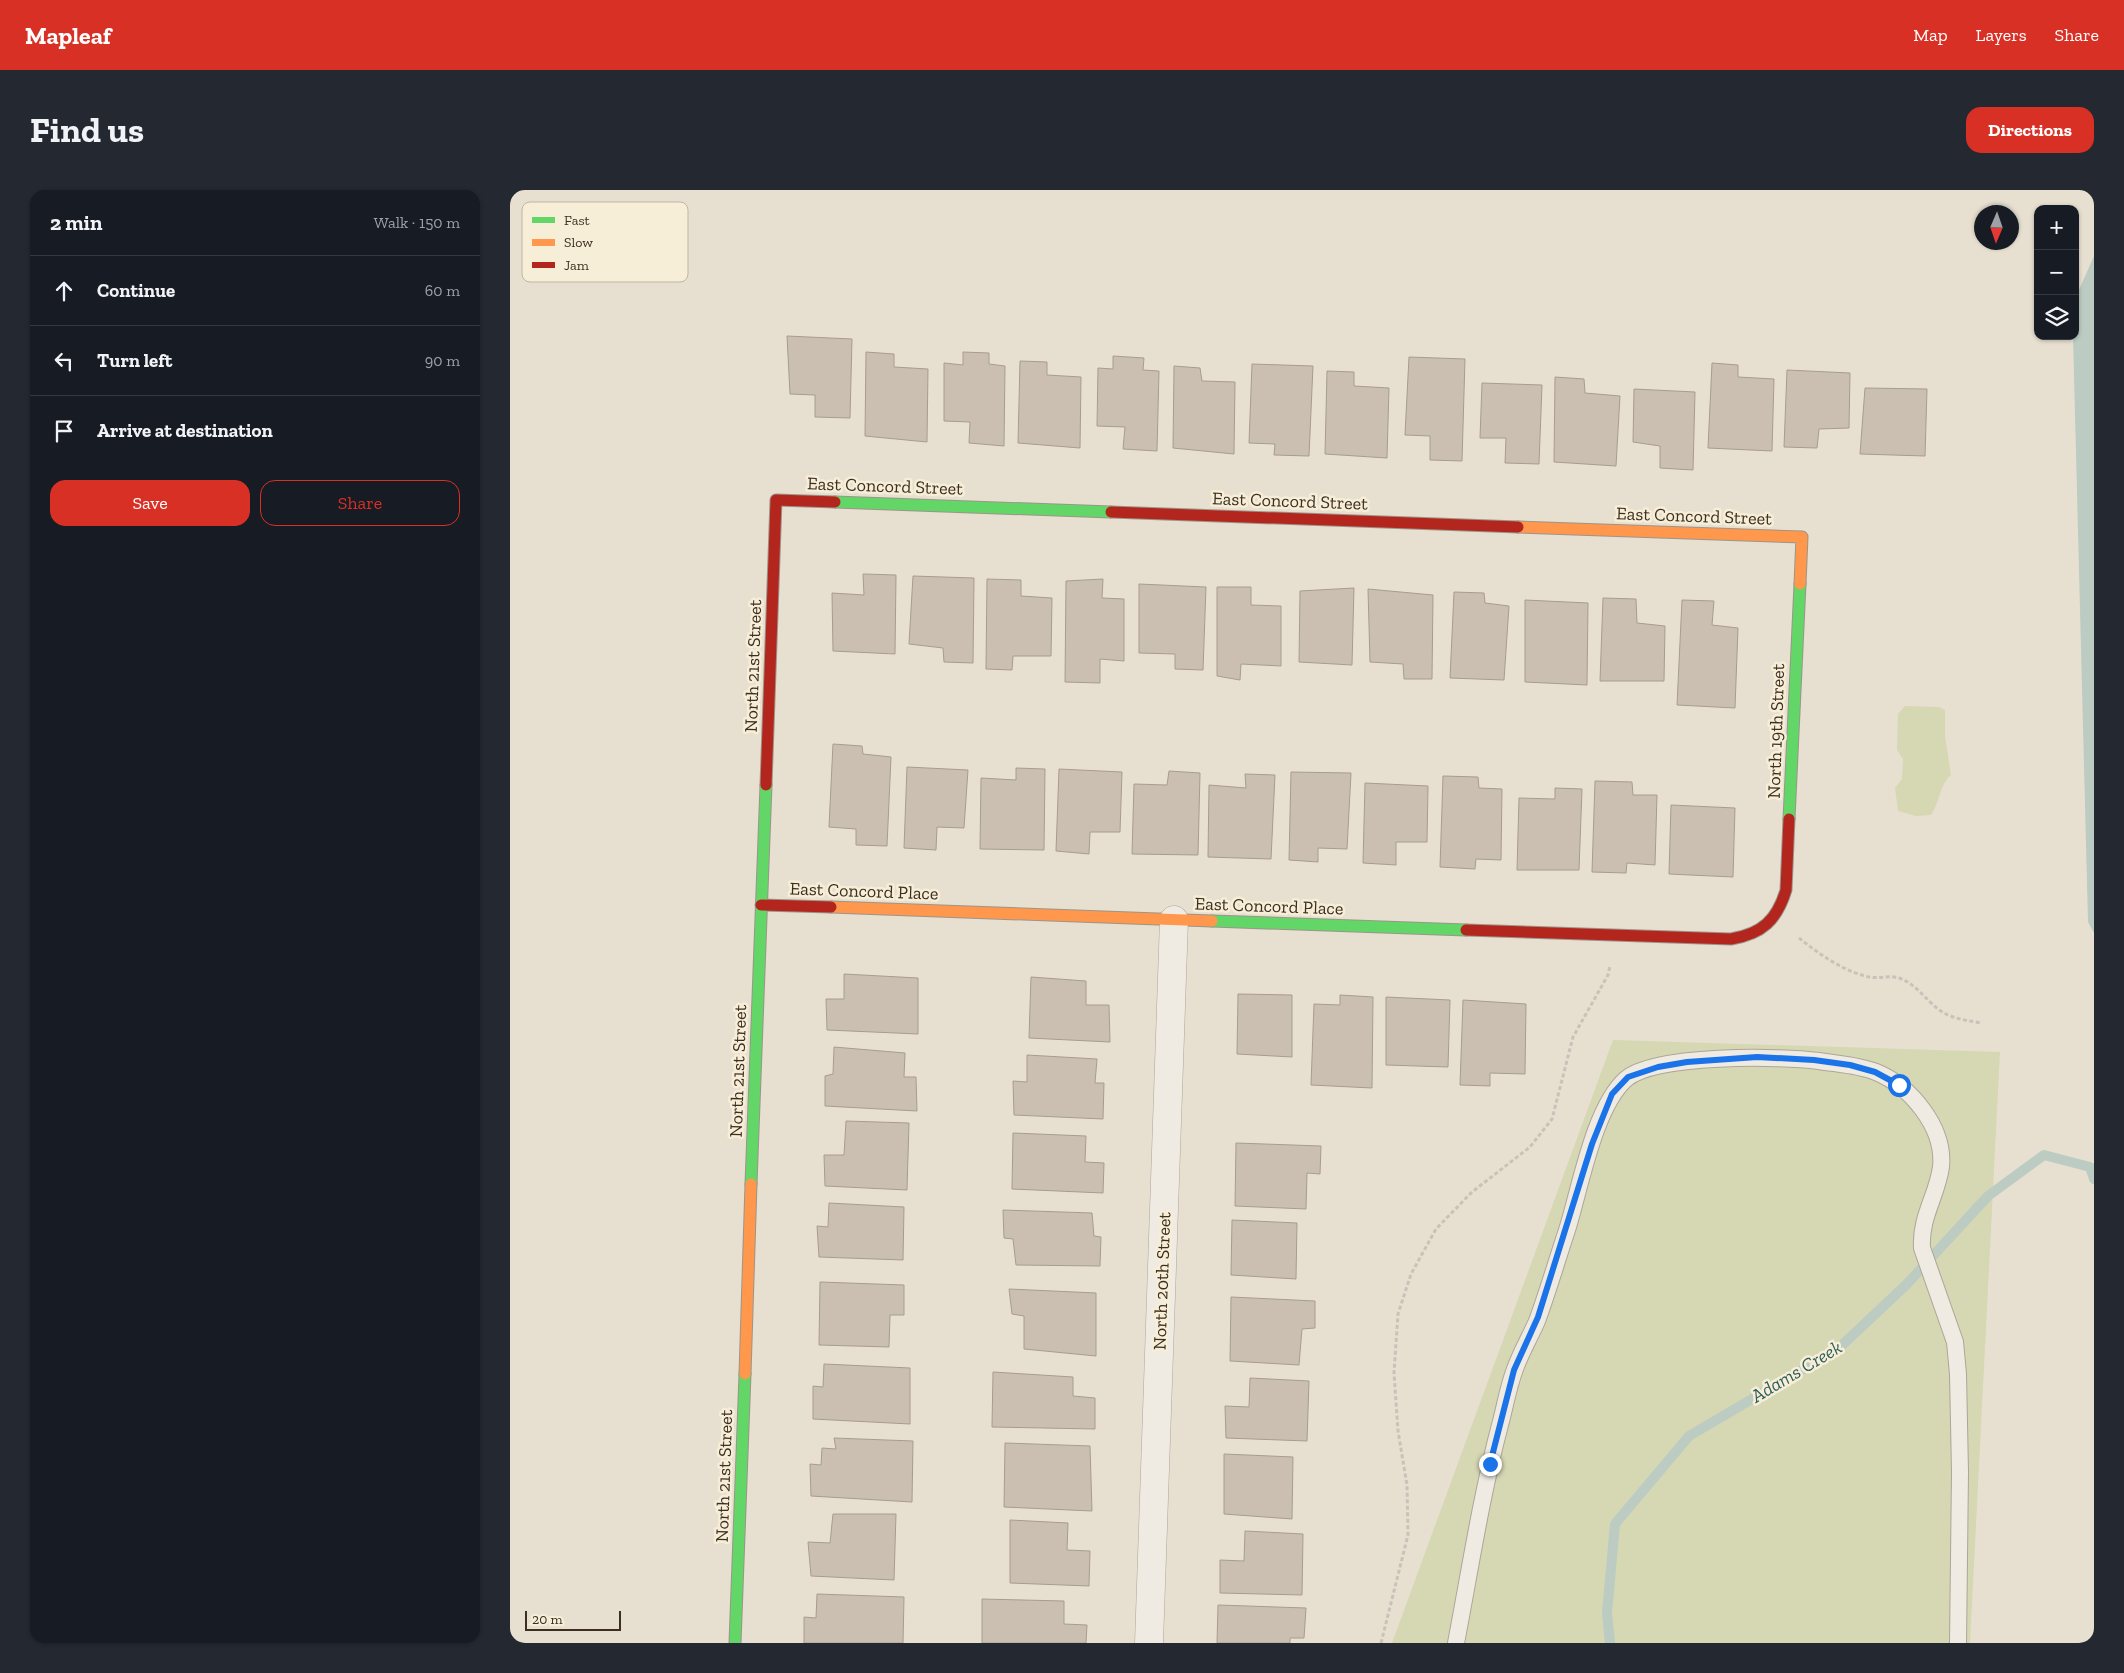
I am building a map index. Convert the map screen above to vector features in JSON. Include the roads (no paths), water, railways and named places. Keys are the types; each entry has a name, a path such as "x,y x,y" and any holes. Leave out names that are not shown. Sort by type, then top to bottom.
{"street":[{"name":"East Concord Street","path":"776,500 1802,537"},
{"name":"North 21st Street","path":"735,1643 776,500"},
{"name":"North 19th Street","path":"1772,924 1783,905 1786,890 1802,537"},
{"name":"East Concord Place","path":"761,905 1731,939 1747,937 1772,924"},
{"name":"North 20th Street","path":"1149,1643 1174,920"}],"lane":[{"path":"1456,1643 1490,1464 1514,1370 1538,1317 1602,1117 1612,1094 1628,1077 1658,1067 1687,1062 1757,1057 1814,1060 1850,1065 1875,1072 1899,1085 1915,1100 1929,1119 1938,1141 1941,1164 1923,1225 1922,1248 1948,1316 1955,1342 1958,1374 1958,1643"}],"waterway":[{"name":"Adams Creek","path":"1610,1643 1607,1613 1615,1524 1689,1436 1839,1348 1907,1284 1988,1196 2044,1155 2090,1167 2094,1179"}]}
